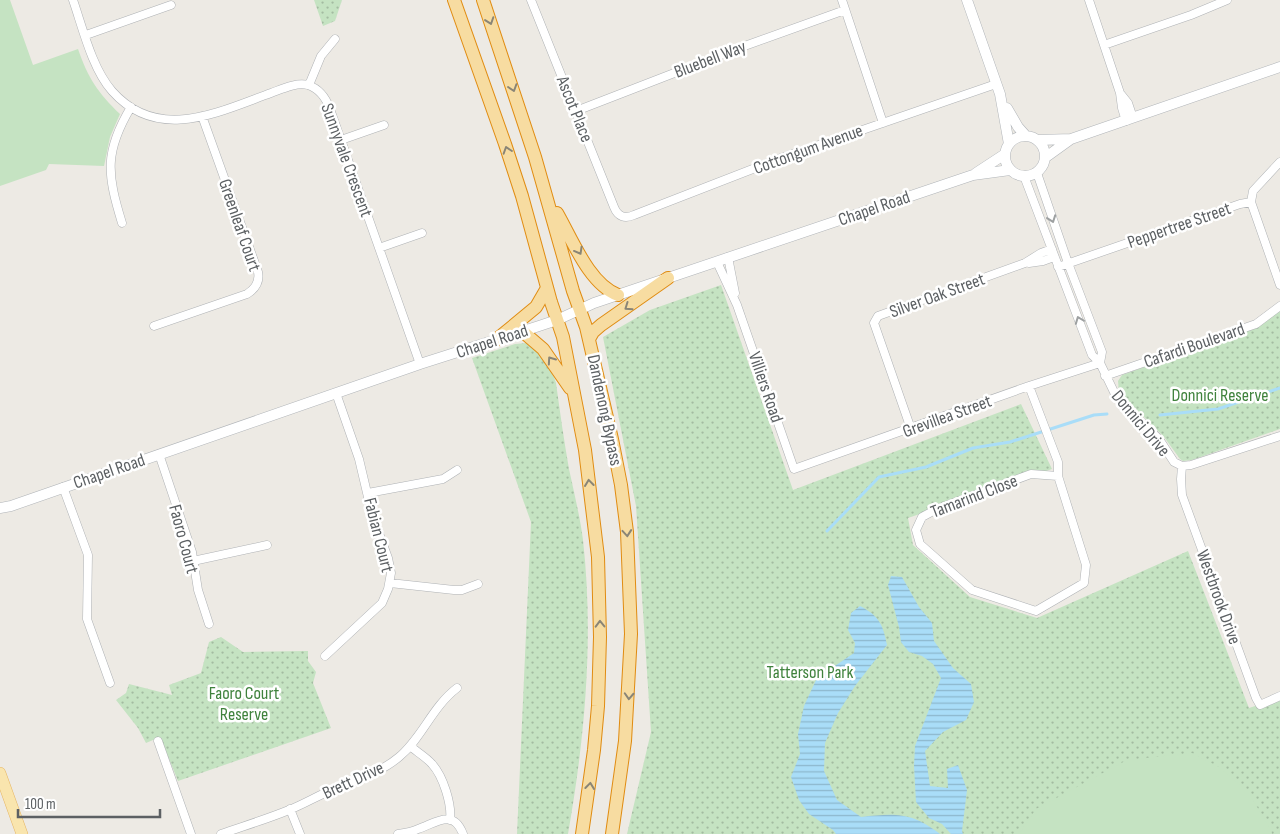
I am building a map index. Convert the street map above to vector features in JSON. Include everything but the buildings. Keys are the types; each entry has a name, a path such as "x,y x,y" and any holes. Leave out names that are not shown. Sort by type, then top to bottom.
{"highway":[{"name":"Dandenong Bypass","path":"454,0 500,128 522,196 547,288 563,337 585,450 598,557 600,637 595,741 582,834"},
{"name":"Dandenong Bypass","path":"483,0 546,193 573,291 589,340 621,485 627,532 631,634 628,708 620,784 612,834"},
{"path":"546,193 586,265 598,282 610,292 618,295"},
{"path":"589,340 593,332 601,325 668,278"},
{"path":"496,340 536,307 547,288"},
{"path":"522,331 543,349 574,394"}],"main road":[{"path":"968,0 998,89 1012,118 1026,136"},
{"path":"1038,140 1046,157 1045,163 1037,173 1024,176 1010,170 1005,154 1009,144 1014,139 1026,136 1038,140 1071,139 1280,67"},
{"path":"998,89 1009,144"},
{"path":"1046,157 1071,139"},
{"name":"Chapel Road","path":"973,175 1005,154"},
{"name":"Chapel Road","path":"0,508 11,506 420,364 557,320 618,295 973,175 1010,170"},
{"name":"Chapel Road","path":"0,513 11,506"},
{"path":"0,773 22,834"}],"street":[{"name":"Sunnyvale Crescent","path":"73,0 99,71 105,81 121,100 131,107 154,117 173,121 202,116 301,84 317,89 326,99 420,364"},
{"name":"Ascot Place","path":"532,0 614,207 618,215 621,216"},
{"path":"842,0 883,122"},
{"path":"1088,0 1120,93 1121,104 1130,119"},
{"path":"1206,0 1208,8"},
{"path":"1104,45 1227,0"},
{"path":"86,35 171,5"},
{"name":"Bluebell Way","path":"576,111 739,48 846,10"},
{"path":"308,85 322,56 335,39"},
{"name":"Cottongum Avenue","path":"621,216 630,217 760,166 883,122 998,89"},
{"path":"122,223 114,197 110,170 114,140 131,107"},
{"name":"Greenleaf Court","path":"154,326 247,294 254,289 258,280 258,272 202,116"},
{"path":"341,140 384,125"},
{"name":"Peppertree Street","path":"1058,267 1240,204 1251,202 1253,191 1280,162"},
{"name":"Donnici Drive","path":"1037,173 1068,264 1102,352 1100,363"},
{"name":"Donnici Drive","path":"1024,176 1092,355 1100,363 1105,376 1124,405 1159,439 1174,462 1182,466 1191,465 1280,436"},
{"path":"1251,202 1280,285"},
{"path":"379,248 422,233"},
{"name":"Silver Oak Street","path":"911,429 874,323 878,316 1025,263 1043,261 1053,253"},
{"name":"Villiers Road","path":"728,258 737,305"},
{"name":"Villiers Road","path":"717,262 737,305 794,469"},
{"name":"Cafardi Boulevard","path":"1105,376 1256,324 1280,306"},
{"name":"Grevillea Street","path":"794,469 1029,386 1100,363"},
{"name":"Tamarind Close","path":"1029,386 1058,462 1058,476 1086,565 1084,583 1036,611 972,590 920,544 916,530 922,517 937,509 1031,474 1058,476"},
{"name":"Fabian Court","path":"325,656 377,608 386,596 390,583 390,566 374,520 359,459 336,393"},
{"name":"Faoro Court","path":"159,454 193,560 198,590 209,624"},
{"name":"Westbrook Drive","path":"1182,466 1180,478 1182,495 1256,698 1260,705 1280,696"},
{"path":"368,494 443,479 457,470"},
{"path":"63,487 88,555 87,620 110,683"},
{"path":"193,560 267,545"},
{"path":"390,583 454,590 462,590 478,584"},
{"name":"Brett Drive","path":"221,834 290,809 376,772 399,757 410,746 444,699 457,688"},
{"path":"158,741 191,834"},
{"path":"410,746 432,763 438,773 451,810 450,820"},
{"path":"290,809 300,834"},
{"path":"398,834 419,829 441,819 456,823 463,834"}],"green space":[{"path":"0,0 10,0 33,65 78,49 95,85 120,114 110,137 104,166 49,164 46,170 0,186"},
{"path":"314,0 342,0 335,21 323,26"},
{"name":"Tatterson Park","path":"721,285 793,490 1021,404 1052,469 908,518 913,545 970,597 1037,618 1188,551 1249,708 1280,698 1280,834 627,834 651,732 636,506 603,337 650,310"},
{"name":"Donnici Reserve","path":"1280,311 1280,429 1192,460 1183,461 1164,437 1119,392 1118,381 1122,375 1260,325"},
{"path":"527,343 545,360 556,383 569,469 583,540 588,614 588,651 579,761 568,834 517,834 531,522 472,358 515,344"},
{"name":"Faoro Court Reserve","path":"221,637 243,652 308,651 308,661 316,672 313,683 331,728 178,781 160,737 146,743 138,728 116,700 126,693 129,684 172,695 169,685 201,673 209,642"},
{"path":"1192,753 1219,767 1248,792 1272,834 1019,834 1036,809 1127,760"}],"water":[{"path":"891,576 902,577 919,607 932,623 934,641 953,668 971,684 974,702 966,720 943,732 925,751 930,786 948,788 947,769 958,765 967,790 963,834 951,834 942,824 929,818 916,802 915,746 941,678 933,664 922,656 909,652 901,642 888,585"},
{"path":"860,606 872,613 879,621 884,631 887,645 855,686 838,713 825,743 824,771 837,800 861,817 903,816 921,822 940,834 836,834 809,814 799,800 791,777 800,754 798,734 804,706 817,678 854,653 855,643 848,630 851,613"}],"waterway":[{"path":"1160,415 1218,409 1280,388"},
{"path":"827,531 879,477 926,467 973,448 1010,442 1094,415 1107,414"}]}
